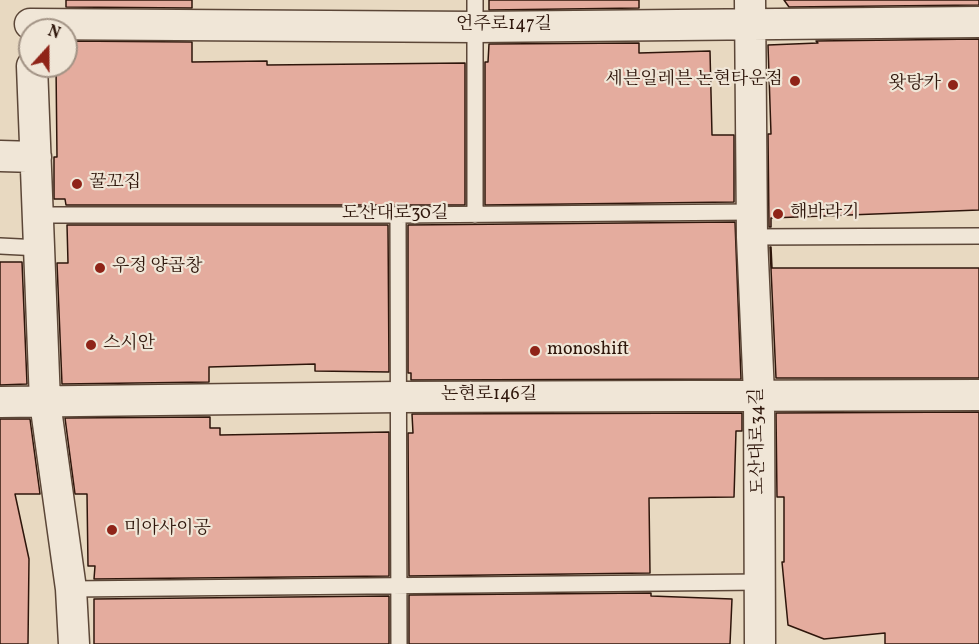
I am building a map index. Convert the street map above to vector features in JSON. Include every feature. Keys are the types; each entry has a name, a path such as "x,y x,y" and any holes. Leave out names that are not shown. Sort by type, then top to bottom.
{"street":[{"name":"언주로147길","path":"29,18 750,12 979,22"},
{"name":"도산대로34길","path":"750,12 752,225 759,394 764,643"},
{"path":"33,78 45,402 71,589 74,644"},
{"path":"0,156 36,157"},
{"name":"논현로146길","path":"0,402 759,394 979,395"}],"lane":[{"path":"475,13 475,215"},
{"name":"도산대로30길","path":"38,215 475,215 752,225"},
{"path":"398,215 399,644"},
{"path":"752,225 979,236"},
{"path":"0,246 39,248"},
{"path":"71,589 761,582"}],"building":[{"path":"66,0 192,0 192,8 66,7"},
{"path":"489,0 639,0 639,8 489,10"},
{"path":"784,0 979,0 979,5 789,7"},
{"path":"979,39 979,210 771,218 771,227 769,227 768,134 771,134 768,45 818,43 816,41"},
{"path":"78,41 192,42 192,62 267,61 267,65 465,63 465,205 66,205 65,199 54,199 54,157 57,157 56,78 78,78"},
{"path":"639,43 639,53 710,51 712,135 734,135 734,202 485,205 485,62 488,62 489,44"},
{"path":"735,222 741,379 411,380 411,373 408,373 408,225"},
{"path":"67,225 388,225 389,372 315,371 315,364 209,367 209,382 62,384 57,263 68,263"},
{"path":"770,247 772,268 979,268 979,378 776,378"},
{"path":"0,262 22,262 27,384 0,385"},
{"path":"979,412 979,644 885,644 885,633 824,639 788,625 782,562 784,562 784,497 777,497 776,413"},
{"path":"742,413 742,431 736,431 734,497 649,498 650,573 409,576 408,433 413,433 412,414"},
{"path":"210,417 210,428 220,428 220,435 389,432 389,576 94,579 95,566 88,566 87,494 75,494 65,418"},
{"path":"0,419 30,419 40,494 15,494 29,559 28,644 0,644"},
{"path":"651,593 651,596 732,599 730,644 409,644 409,595"},
{"path":"389,596 389,644 94,644 94,599"}],"place":[{"name":"세븐일레븐 논현타운점","path":"795,81"},
{"name":"왓탕카","path":"953,85"},
{"name":"꿀꼬집","path":"77,184"},
{"name":"해바라기","path":"778,214"},
{"name":"우정 양곱창","path":"100,268"},
{"name":"스시안","path":"91,345"},
{"name":"monoshift","path":"535,351"},
{"name":"미아사이공","path":"112,530"}]}
